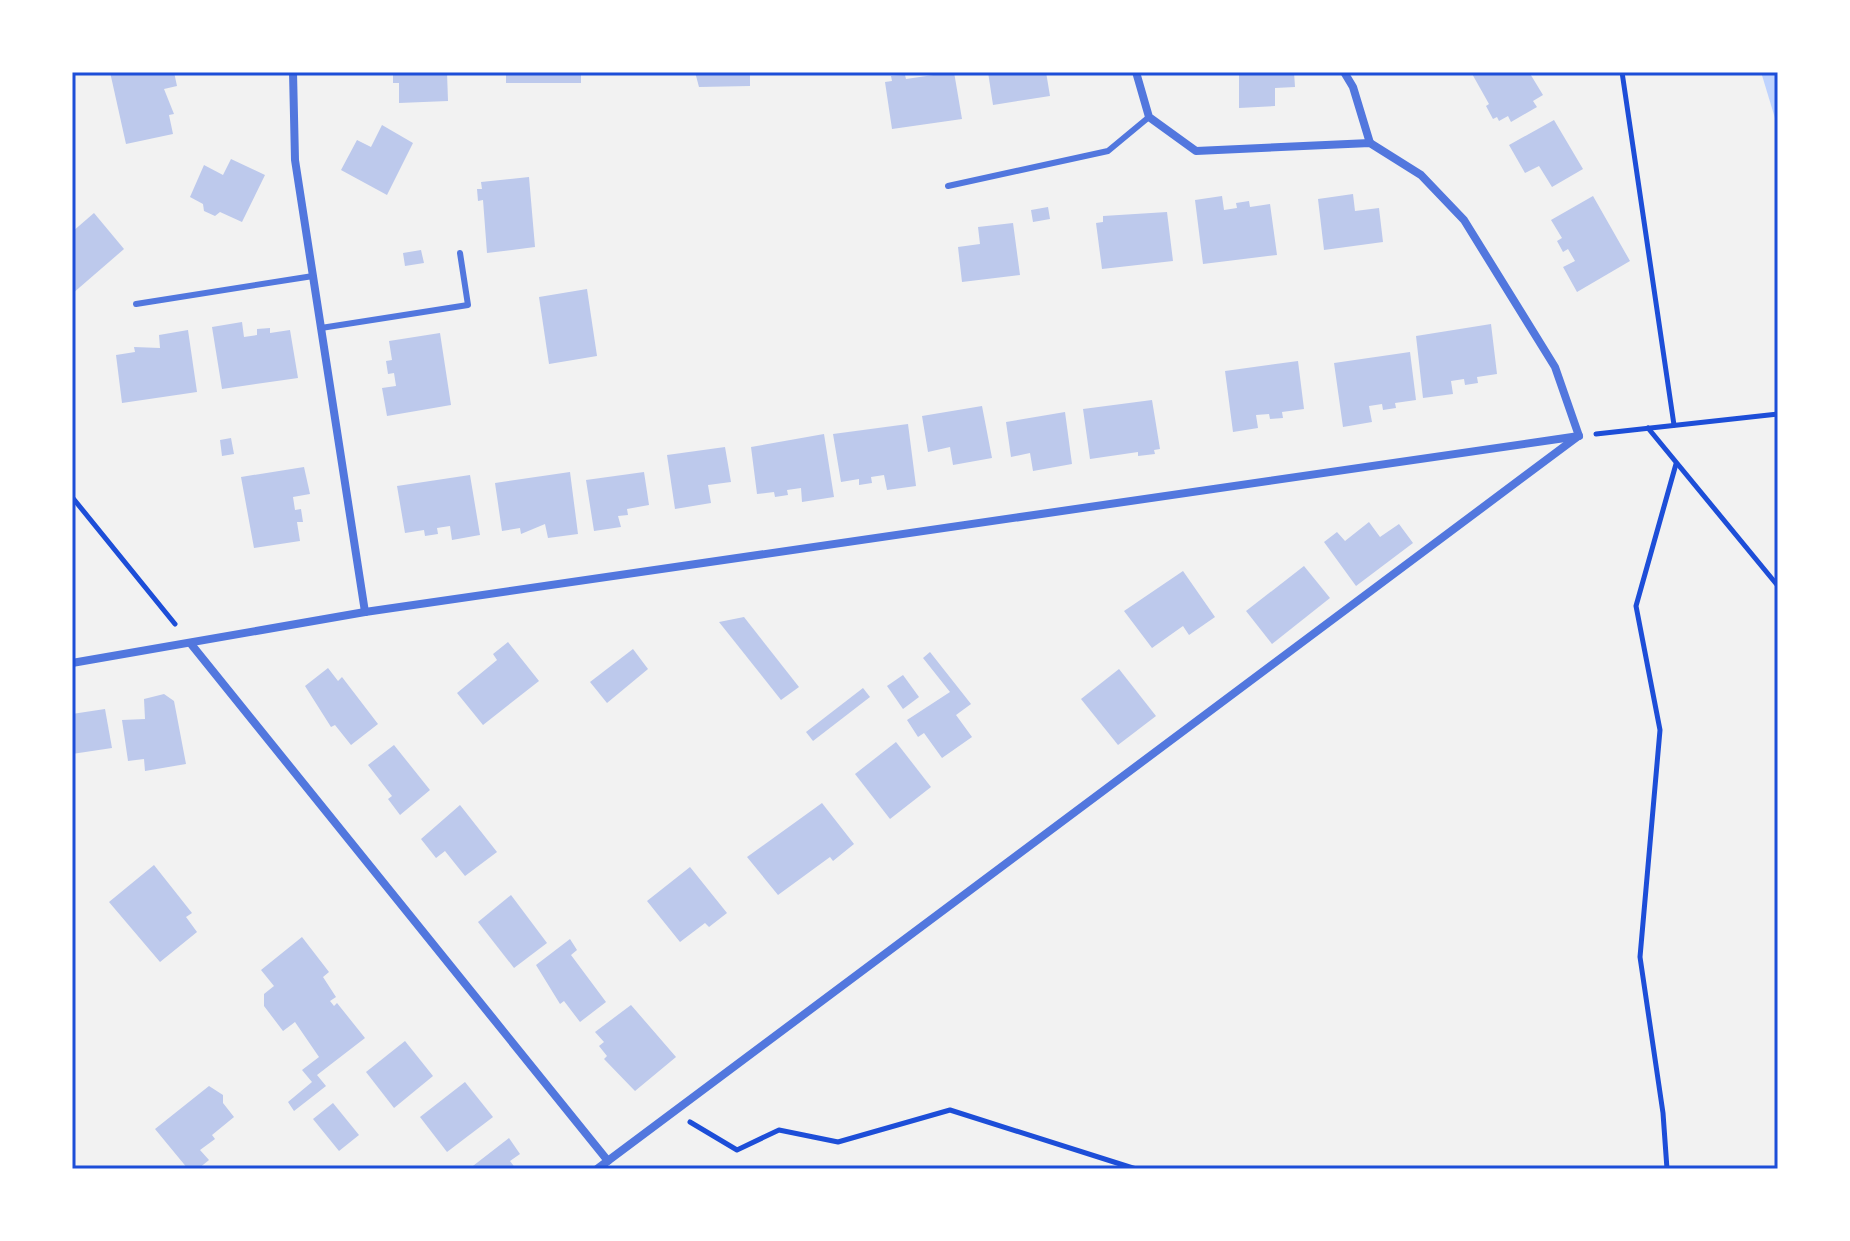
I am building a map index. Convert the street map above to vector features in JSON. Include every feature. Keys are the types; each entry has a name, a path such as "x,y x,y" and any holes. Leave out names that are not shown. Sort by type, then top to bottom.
{"street":[{"path":"292,72 295,160 365,612"},
{"path":"1136,72 1149,117 1196,151 1370,143 1421,175 1464,220 1555,367 1579,436"},
{"path":"1344,72 1353,87 1370,143"},
{"path":"72,663 365,612 1579,436"},
{"path":"597,1169 1579,436"},
{"path":"191,644 608,1161"}],"lane":[{"path":"948,186 1108,151 1149,117"},
{"path":"321,328 468,305 460,253"},
{"path":"136,304 313,276"}],"path":[{"path":"1622,72 1674,425"},
{"path":"1579,436 1778,414"},
{"path":"1648,428 1778,586"},
{"path":"1667,1169 1663,1113 1640,957 1660,730 1636,606 1676,464"},
{"path":"72,497 191,644"},
{"path":"688,1121 737,1150 779,1130 838,1142 950,1110 1136,1169"}],"water":[{"path":"1761,72 1778,72 1778,128"}],"building":[{"path":"110,72 174,72 177,86 164,89 174,114 169,115 173,134 126,144"},
{"path":"393,72 447,72 448,101 399,103 399,83 393,83"},
{"path":"506,72 581,72 581,83 506,83"},
{"path":"695,72 750,72 750,86 699,87"},
{"path":"954,72 962,119 892,129 885,82 892,81 891,76 905,75 906,79"},
{"path":"988,72 1046,72 1050,96 993,105"},
{"path":"1239,72 1294,72 1295,87 1275,88 1275,106 1239,108"},
{"path":"1471,72 1529,72 1543,95 1533,101 1537,107 1511,122 1508,116 1499,121 1497,117 1493,119 1486,106 1489,104"},
{"path":"1554,120 1583,169 1552,187 1539,166 1525,173 1509,145"},
{"path":"382,125 413,143 387,195 341,170 357,140 371,147"},
{"path":"231,159 265,175 242,222 220,212 215,216 204,211 203,204 190,197 204,165 223,175"},
{"path":"529,177 535,247 487,253 483,200 478,201 477,189 482,189 481,182"},
{"path":"1353,194 1355,211 1379,208 1383,242 1324,250 1318,199"},
{"path":"1222,196 1224,210 1237,208 1236,203 1249,201 1250,207 1270,204 1277,255 1203,264 1195,200"},
{"path":"1593,196 1630,261 1577,292 1563,267 1575,261 1568,249 1563,252 1557,241 1562,238 1551,220"},
{"path":"1048,207 1050,219 1033,222 1031,210"},
{"path":"1167,212 1173,261 1102,269 1096,223 1103,222 1103,216"},
{"path":"94,213 124,249 72,294 72,232"},
{"path":"1013,223 1020,275 962,282 958,247 980,244 978,227"},
{"path":"421,250 424,263 405,266 403,253"},
{"path":"587,289 597,356 549,364 539,297"},
{"path":"242,322 244,337 257,335 257,329 270,328 270,333 290,330 298,378 222,389 212,327"},
{"path":"1491,324 1497,374 1477,377 1478,383 1465,385 1464,379 1451,381 1453,394 1423,398 1416,336"},
{"path":"188,330 197,392 122,403 116,355 135,352 134,347 160,348 159,335"},
{"path":"440,333 451,405 387,416 382,388 396,386 394,373 388,374 386,361 392,360 389,341"},
{"path":"1410,352 1416,400 1395,403 1396,408 1383,410 1382,404 1369,406 1372,422 1343,427 1334,363"},
{"path":"1298,361 1304,409 1282,412 1283,418 1270,419 1269,414 1256,415 1258,428 1233,432 1225,371"},
{"path":"1152,400 1160,449 1154,450 1155,454 1138,456 1138,452 1090,459 1083,409"},
{"path":"982,406 992,458 953,465 950,447 928,452 922,416"},
{"path":"1065,412 1072,464 1033,471 1030,453 1011,457 1006,422"},
{"path":"908,424 916,486 887,490 884,475 871,477 872,483 859,485 859,479 841,482 833,434"},
{"path":"824,434 834,497 802,502 801,488 787,490 788,495 775,497 774,492 757,494 751,447"},
{"path":"231,438 234,454 222,456 220,440"},
{"path":"725,447 731,482 708,485 711,503 675,509 667,455"},
{"path":"304,467 310,494 293,497 295,510 301,509 303,522 297,522 300,541 254,548 241,477"},
{"path":"570,472 578,534 548,538 545,524 521,534 520,528 502,531 495,483"},
{"path":"644,472 649,505 627,509 628,515 618,516 621,527 594,531 586,480"},
{"path":"470,475 480,535 452,540 450,526 437,528 438,534 425,536 424,530 405,533 397,486"},
{"path":"1369,522 1380,537 1399,524 1413,543 1356,586 1324,542 1337,532 1345,541"},
{"path":"1304,566 1330,598 1272,644 1246,611"},
{"path":"1183,571 1215,617 1189,635 1183,626 1152,648 1124,611"},
{"path":"744,617 799,687 781,700 719,622"},
{"path":"508,642 539,681 483,725 457,693 497,660 493,654"},
{"path":"633,649 648,669 607,703 590,682"},
{"path":"930,652 971,704 956,715 972,737 942,758 924,733 918,737 907,720 950,692 923,658"},
{"path":"328,668 338,681 342,677 378,724 351,745 335,725 331,727 305,686"},
{"path":"1119,669 1156,716 1118,745 1081,699"},
{"path":"903,675 919,697 903,709 887,686"},
{"path":"863,688 870,697 813,741 806,732"},
{"path":"164,694 174,701 186,764 145,771 144,759 128,761 122,720 145,719 144,699"},
{"path":"105,709 112,748 72,754 72,714"},
{"path":"896,742 931,787 890,819 855,774"},
{"path":"394,745 430,790 400,815 388,799 392,796 368,765"},
{"path":"822,803 854,844 833,861 830,857 778,895 747,857"},
{"path":"460,805 497,852 465,876 445,851 436,858 421,839"},
{"path":"154,865 192,913 186,917 197,932 160,962 109,902"},
{"path":"690,867 727,913 709,927 705,923 680,942 647,901"},
{"path":"511,895 547,943 514,968 478,922"},
{"path":"302,937 329,972 323,977 336,997 330,1001 334,1006 337,1003 365,1038 317,1075 326,1086 294,1111 288,1102 312,1082 302,1070 319,1057 295,1022 283,1031 264,1006 264,994 274,986 261,970"},
{"path":"570,939 577,950 571,955 606,1002 580,1022 564,1001 560,1004 536,965"},
{"path":"631,1005 676,1057 635,1091 604,1059 607,1056 599,1046 604,1042 595,1032"},
{"path":"405,1041 433,1076 394,1108 366,1072"},
{"path":"465,1082 493,1117 447,1152 420,1117"},
{"path":"209,1086 223,1095 223,1103 234,1117 212,1135 215,1139 200,1150 209,1160 198,1169 188,1169 155,1129"},
{"path":"333,1103 359,1135 339,1151 313,1119"},
{"path":"509,1138 520,1154 510,1161 516,1169 469,1169"}]}
